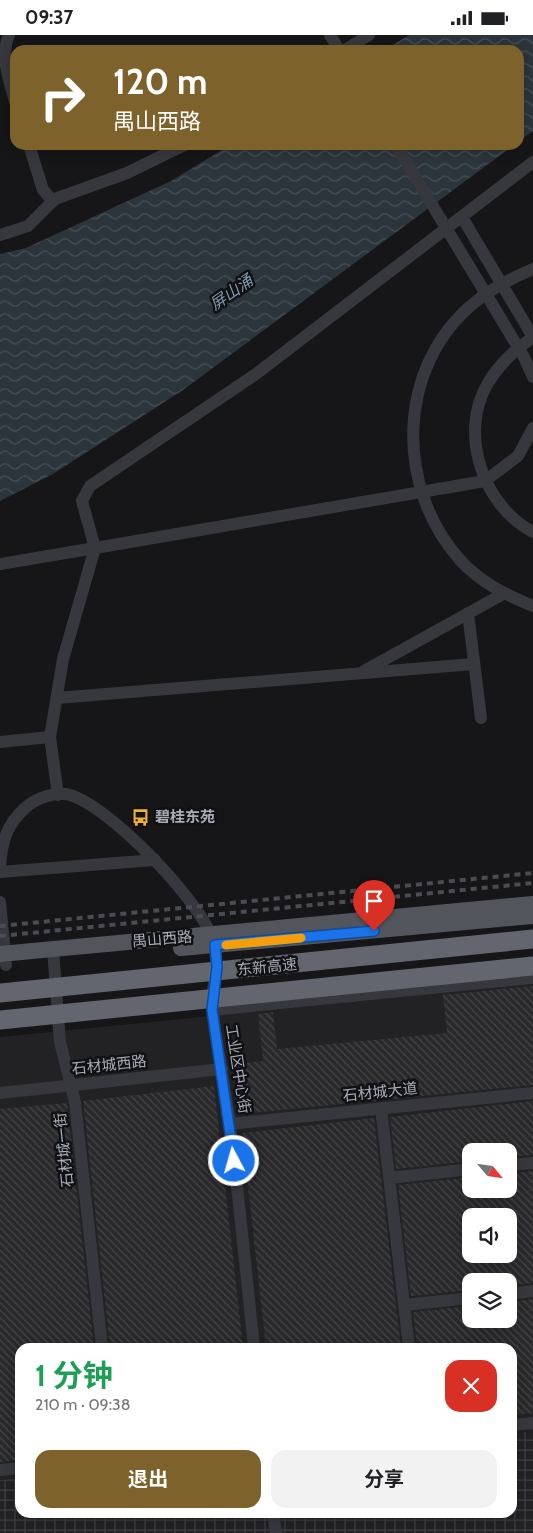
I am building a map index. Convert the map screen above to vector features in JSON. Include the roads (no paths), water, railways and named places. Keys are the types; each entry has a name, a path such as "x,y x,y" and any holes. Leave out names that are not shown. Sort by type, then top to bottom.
{"highway":[{"name":"东新高速","path":"0,993 533,939"},
{"name":"东新高速","path":"0,1019 533,966"}],"main road":[{"name":"禺山西路","path":"213,940 533,904"},
{"name":"禺山西路","path":"3,959 213,940 533,916"}],"street":[{"path":"9,35 5,41 4,64 10,84"},
{"path":"354,39 369,35"},
{"path":"31,150 43,190 52,200 55,199"},
{"path":"0,235 28,226 55,199 127,173 174,150"},
{"path":"399,150 524,357 533,377"},
{"path":"58,795 50,737 62,659 95,548 82,501 90,486 256,373 533,162"},
{"path":"462,217 533,337 506,357 487,384 476,416 476,449 485,481 501,507 522,526 533,532"},
{"path":"533,269 501,283 473,303 449,329 431,358 418,391 412,433 413,459 420,493 444,541 461,561 481,579 504,593 533,606"},
{"path":"0,564 485,481 518,456 533,429"},
{"path":"360,673 504,593"},
{"path":"468,613 481,718"},
{"path":"56,698 474,663"},
{"path":"0,742 50,737"},
{"path":"155,860 0,871 1,849 4,836 13,820 29,804 38,799 70,795 89,805 111,821 155,860 174,879 213,940"},
{"path":"0,902 3,959"},
{"name":"工业区中心街","path":"213,940 217,967 212,1010 230,1124 254,1343"},
{"name":"石材城一街","path":"53,954 60,1042 72,1085 102,1343"},
{"path":"212,1010 533,978"},
{"name":"石材城西路","path":"0,1093 222,1069"},
{"name":"石材城大道","path":"230,1124 533,1093"},
{"path":"381,1108 409,1343"},
{"path":"518,1164 533,1163"},
{"path":"389,1178 462,1170"},
{"path":"517,1293 533,1291"},
{"path":"404,1305 462,1299"},
{"path":"517,1425 533,1423"},
{"path":"0,1470 15,1468"},
{"path":"274,1518 276,1533"}],"water":[{"path":"409,35 533,35 533,131 524,137 524,45 393,45"},
{"name":"屏山涌","path":"222,150 507,150 183,390 53,474 0,501 0,254 26,248 171,181"}],"railway":[{"path":"0,926 533,873"},
{"path":"0,936 533,883"}],"place":[{"name":"碧桂东苑","path":"141,817"}]}
